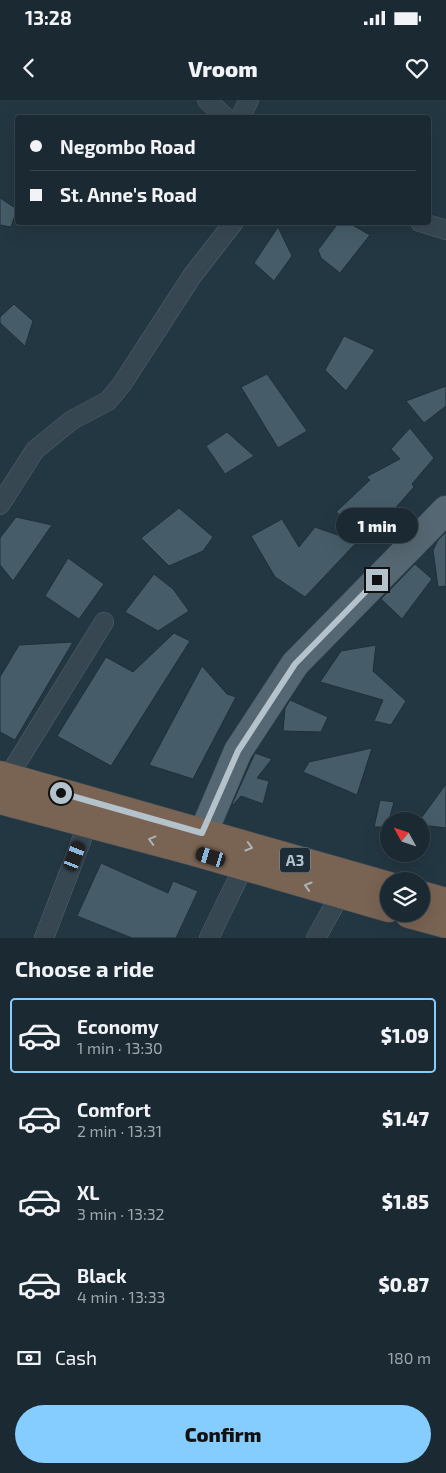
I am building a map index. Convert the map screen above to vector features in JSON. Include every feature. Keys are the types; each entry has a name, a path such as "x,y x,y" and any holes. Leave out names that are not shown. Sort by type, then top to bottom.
{"highway":[{"name":"A3","path":"3,784 199,843 244,866 380,906"},
{"name":"A3","path":"3,784 88,823 199,843 380,884"},
{"path":"430,898 446,902"},
{"path":"430,920 446,924"}],"main road":[{"path":"199,843 238,751 295,664 446,510"}],"street":[{"path":"207,100 223,115"},
{"path":"242,115 249,100"},
{"path":"0,505 35,450 72,420 108,401 122,384 192,276 232,225"},
{"path":"430,225 446,230"},
{"path":"3,784 104,622"},
{"path":"44,938 88,823"},
{"path":"209,938 244,866"},
{"path":"316,938 340,895"}],"building":[{"path":"0,198 15,208 15,215 11,227 0,225"},
{"path":"337,225 352,225 370,235 340,273 321,258 318,250"},
{"path":"278,227 292,256 274,281 254,263"},
{"path":"14,304 33,321 25,346 0,323 0,317"},
{"path":"344,336 375,350 346,391 325,370"},
{"path":"267,374 307,431 278,448 241,387"},
{"path":"446,386 446,406 424,423 406,401"},
{"path":"410,428 434,458 412,484 414,487 392,512 394,513 370,537 336,512 370,480 366,477 400,459 391,449"},
{"path":"227,432 254,456 225,474 206,446"},
{"path":"179,508 213,537 203,551 169,566 141,538"},
{"path":"16,517 52,525 13,581 0,565 0,538"},
{"path":"282,519 299,547 315,527 357,542 305,597 275,577 251,536"},
{"path":"446,532 446,586 438,587 433,550 438,540"},
{"path":"68,558 104,584 79,619 45,596"},
{"path":"415,564 432,579 402,619 381,599"},
{"path":"154,574 173,589 189,611 158,631 125,612"},
{"path":"174,633 190,641 111,766 57,736 106,657 133,672"},
{"path":"73,642 15,740 0,732 0,677 19,645"},
{"path":"376,645 373,671 406,701 391,725 374,721 383,700 320,682 341,651"},
{"path":"202,666 227,694 236,697 193,779 149,765"},
{"path":"290,700 328,717 321,732 283,731 285,708"},
{"path":"372,748 357,795 303,772 309,762"},
{"path":"255,753 272,759 257,778 269,781 263,804 241,796 233,805 232,804"},
{"path":"446,784 446,828 430,826 430,812 426,812"},
{"path":"380,800 394,802 391,812 380,812 380,827 374,827"},
{"path":"101,863 168,893 173,881 198,891 176,938 132,938 77,916"}],"route":[{"path":"61,793 202,833 238,751 295,664 377,580"}]}
